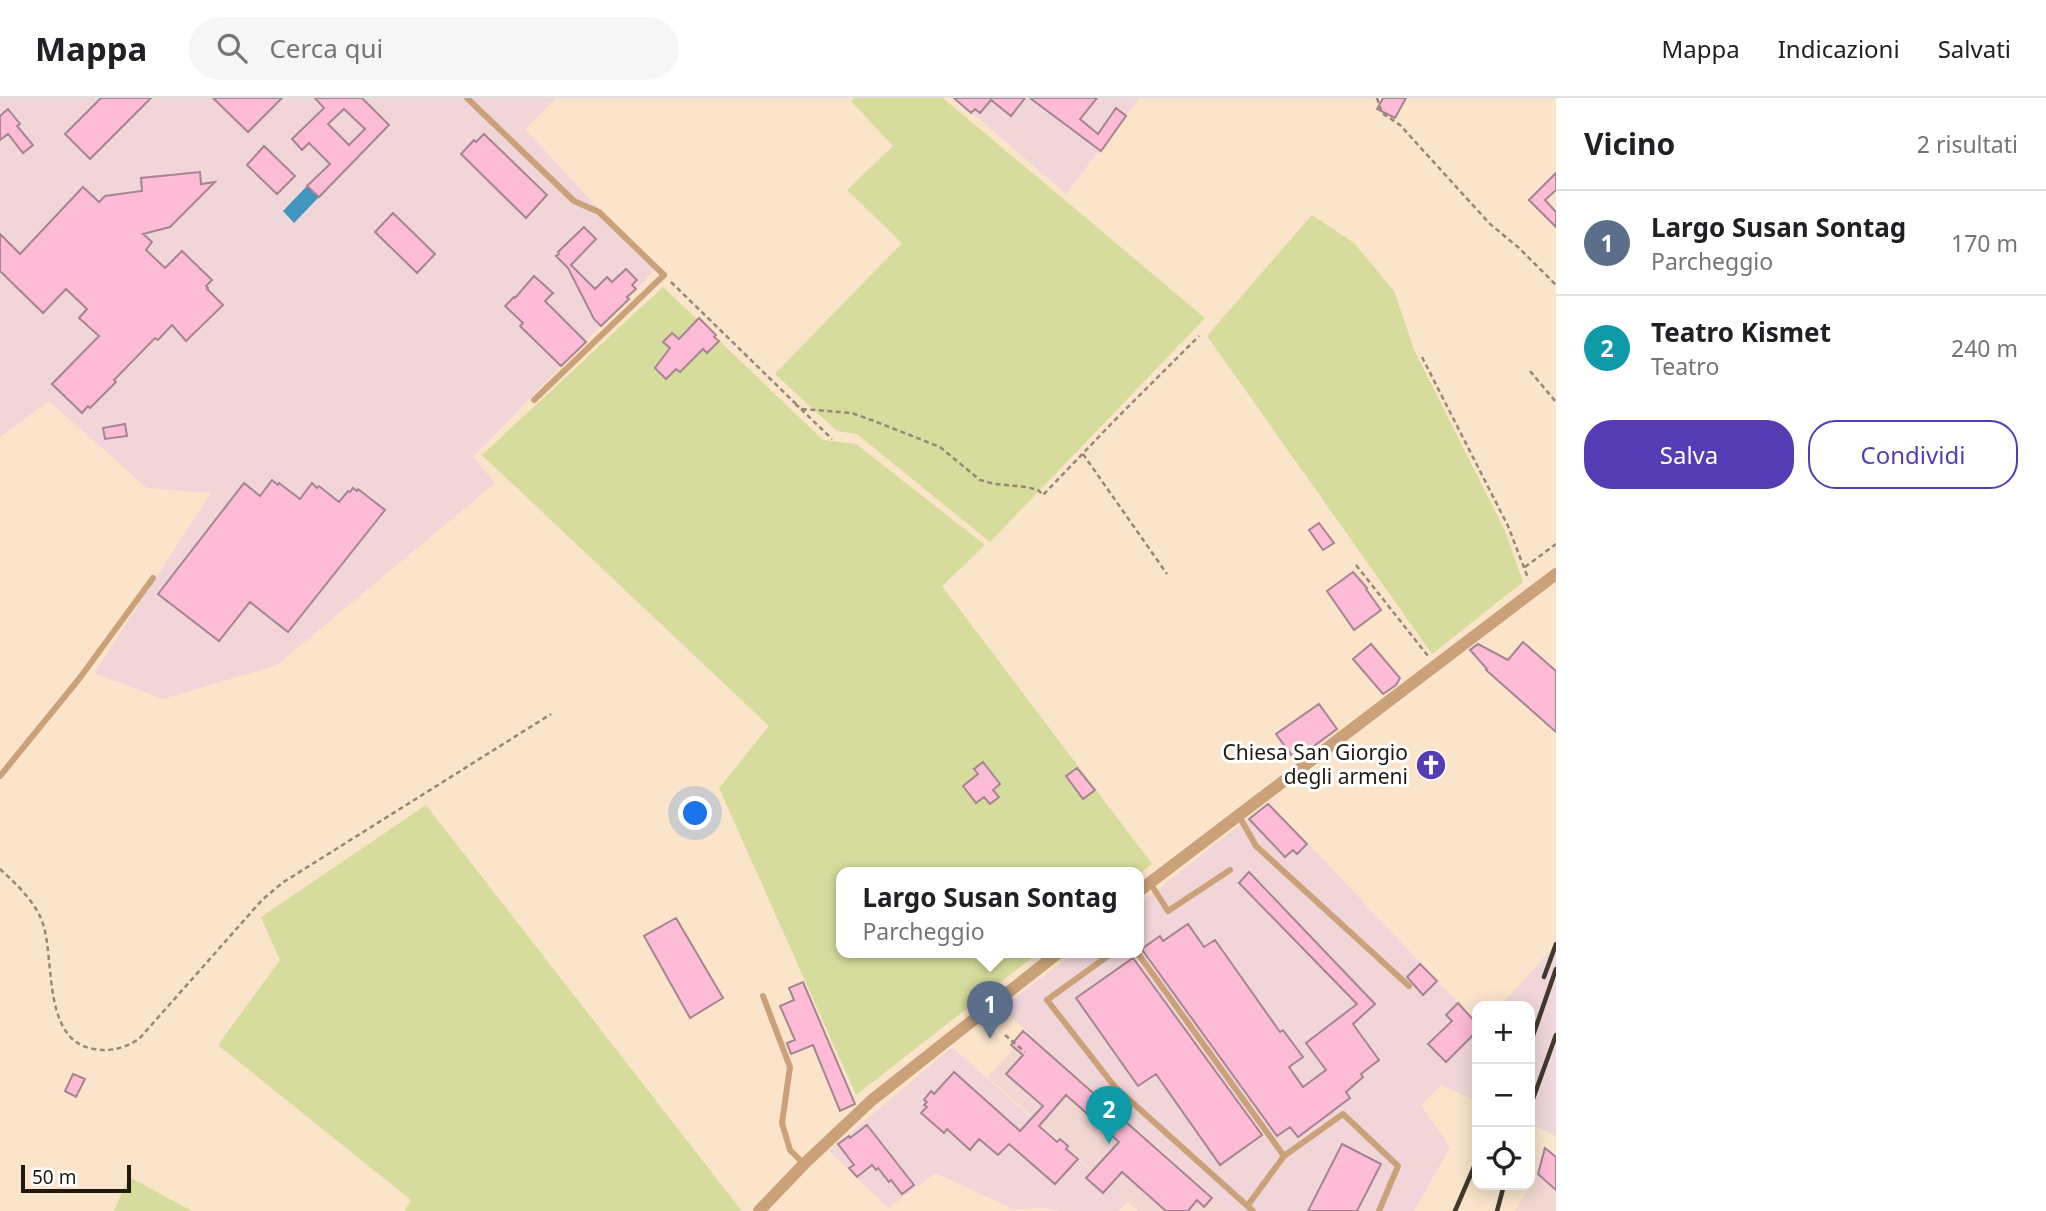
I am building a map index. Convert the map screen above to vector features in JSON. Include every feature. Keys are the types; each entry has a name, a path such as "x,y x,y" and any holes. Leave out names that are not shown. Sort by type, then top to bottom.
{"street":[{"path":"1144,887 1556,574"},
{"path":"759,1211 872,1100 1052,958"}],"lane":[{"path":"467,98 574,201 599,212 664,275 534,400"},
{"path":"0,776 79,679 153,578"},
{"path":"1238,814 1256,846 1409,986"},
{"path":"1150,883 1168,911 1230,870"},
{"path":"1105,958 1047,1000 1115,1087 1250,1208 1284,1156 1343,1114 1398,1167 1379,1211"},
{"path":"1141,958 1284,1156"},
{"path":"763,996 790,1067 782,1123 790,1150 804,1164"}],"path":[{"path":"1377,98 1382,113 1401,125 1490,224 1556,285"},
{"path":"664,275 831,439"},
{"path":"796,404 802,409 852,414 874,421 940,447 980,480 1027,486 1043,495 1199,336"},
{"path":"1422,357 1508,526 1533,593"},
{"path":"1530,371 1556,402"},
{"path":"1083,454 1167,573"},
{"path":"1524,568 1556,544"},
{"path":"1356,565 1435,665"},
{"path":"0,869 35,908 44,925 55,1003 62,1026 71,1039 86,1048 105,1051 124,1048 139,1039 262,900 282,883 551,714"},
{"path":"1005,1035 1025,1052"}],"shaded area":[{"path":"0,98 556,98 525,129 655,270 473,457 495,483 277,665 163,699 94,673 211,493 147,488 49,401 0,437"},
{"path":"955,98 1139,98 1066,194"},
{"path":"1269,802 1472,1018 1472,1099 1441,1085 1421,1105 1450,1147 1414,1211 1230,1211 1001,1008 1067,958 1144,958 1144,900"},
{"path":"1556,944 1556,1136 1535,1126 1535,1001 1505,1001"},
{"path":"1028,1032 1230,1211 1138,1211 988,1077"},
{"path":"952,1047 1127,1202 1119,1211 1013,1209 936,1173 888,1208 829,1151"},
{"path":"1538,1174 1556,1184 1556,1211 1515,1211 1528,1190 1535,1190"}],"green space":[{"path":"854,98 943,98 1205,318 990,542 857,434 837,431 775,374 902,243 847,190 893,146 851,101"},
{"path":"1312,215 1354,243 1394,291 1415,352 1505,531 1523,582 1432,654 1207,336"},
{"path":"663,287 823,440 856,444 985,545 942,586 1152,864 1144,870 1144,867 836,867 836,958 1032,958 856,1095 719,788 769,726 482,455"},
{"path":"426,805 740,1211 405,1211 411,1200 218,1045 280,960 261,917"},
{"path":"129,1177 192,1211 114,1211"}],"water":[{"path":"307,186 319,197 294,223 283,211"}],"building":[{"path":"101,98 151,98 90,159 65,134"},
{"path":"213,98 282,98 248,132"},
{"path":"315,98 362,98 389,125 319,197 307,186 330,164 309,143 302,150 292,139 324,108","holes":["344,109 365,129 349,145 328,124"]},
{"path":"954,98 1025,98 1011,116 991,100 980,113 975,109 971,113"},
{"path":"1030,98 1097,98 1080,119 1098,134 1116,108 1126,116 1101,151"},
{"path":"1383,98 1406,98 1395,118 1377,109"},
{"path":"8,109 20,124 17,126 33,145 23,153 8,134 0,140 0,116"},
{"path":"484,134 547,195 526,218 461,154"},
{"path":"264,146 295,176 277,194 247,165"},
{"path":"200,172 201,184 215,182 170,227 143,234 152,242 146,250 165,268 182,251 212,280 206,286 207,289 223,305 186,341 172,325 158,340 155,338 114,380 116,382 82,413 52,384 99,336 79,318 87,309 66,289 43,313 0,271 0,234 20,254 83,187 99,202 105,196 142,191 141,178"},
{"path":"1556,173 1556,190 1545,200 1556,212 1556,227 1529,200"},
{"path":"393,213 435,254 417,273 375,232"},
{"path":"584,227 596,239 571,265 595,289 607,277 612,282 626,269 637,280 632,285 636,289 627,297 629,299 601,326 594,319 568,268 556,256"},
{"path":"534,276 553,293 545,301 586,342 561,366 520,326 523,323 505,306"},
{"path":"699,318 719,341 707,353 703,349 680,372 676,369 666,379 655,368 670,348 663,342 672,333 679,339"},
{"path":"125,424 127,436 105,439 103,428"},
{"path":"272,480 300,499 312,483 339,502 348,491 358,489 385,510 288,632 250,602 219,641 158,594 244,483 260,496"},
{"path":"1319,523 1334,543 1323,550 1309,530"},
{"path":"1353,572 1381,610 1354,630 1327,591"},
{"path":"1523,642 1556,671 1556,732 1486,670 1470,650 1478,644 1508,660"},
{"path":"1371,644 1400,678 1396,685 1383,694 1353,659"},
{"path":"1319,704 1337,729 1295,760 1276,734"},
{"path":"983,762 1000,784 993,790 999,797 990,804 984,797 976,803 963,786 978,774 974,769"},
{"path":"1077,768 1095,790 1083,799 1066,776"},
{"path":"1268,804 1307,844 1297,854 1293,850 1285,857 1249,819"},
{"path":"1249,872 1375,1004 1353,1024 1379,1060 1361,1074 1363,1077 1346,1092 1350,1098 1298,1137 1290,1127 1277,1136 1144,952 1144,947 1160,936 1163,941 1188,924 1204,947 1215,940 1280,1032 1283,1030 1303,1057 1289,1067 1303,1087 1326,1070 1306,1043 1357,1004 1239,883"},
{"path":"676,918 723,998 690,1018 644,936"},
{"path":"1133,958 1262,1135 1220,1165 1156,1074 1138,1086 1076,998"},
{"path":"1420,964 1437,981 1423,995 1407,977"},
{"path":"803,982 855,1104 840,1111 813,1045 791,1054 787,1043 795,1040 780,1006 794,1000 789,988"},
{"path":"1458,1003 1472,1018 1472,1036 1446,1062 1428,1044 1452,1021 1446,1015"},
{"path":"1023,1031 1212,1198 1204,1207 1197,1200 1188,1211 1166,1211 1122,1172 1103,1193 1086,1178 1119,1142 1066,1095 1039,1126 1057,1142 1060,1139 1068,1146 1066,1149 1078,1159 1055,1184 1009,1144 998,1155 979,1139 970,1150 947,1129 944,1133 921,1113 927,1107 924,1100 931,1091 934,1094 954,1072 1020,1131 1043,1106 1006,1074 1023,1055 1011,1045"},
{"path":"73,1074 85,1079 76,1097 65,1091"},
{"path":"867,1125 914,1185 902,1194 891,1180 889,1182 878,1168 876,1170 872,1165 857,1177 849,1168 854,1165 838,1144"},
{"path":"1342,1144 1381,1164 1357,1211 1308,1211"},
{"path":"1545,1148 1556,1157 1556,1190 1538,1174"}],"railway":[{"path":"1544,977 1556,944"},
{"path":"1535,1030 1556,969"},
{"path":"1535,1093 1556,1035"},
{"path":"1455,1211 1472,1172"},
{"path":"1497,1211 1503,1190"}],"place":[{"name":"Chiesa San Giorgio degli armeni","path":"1431,765"},
{"name":"Largo Susan Sontag","path":"990,1039"},
{"name":"Teatro Kismet","path":"1109,1144"}]}
